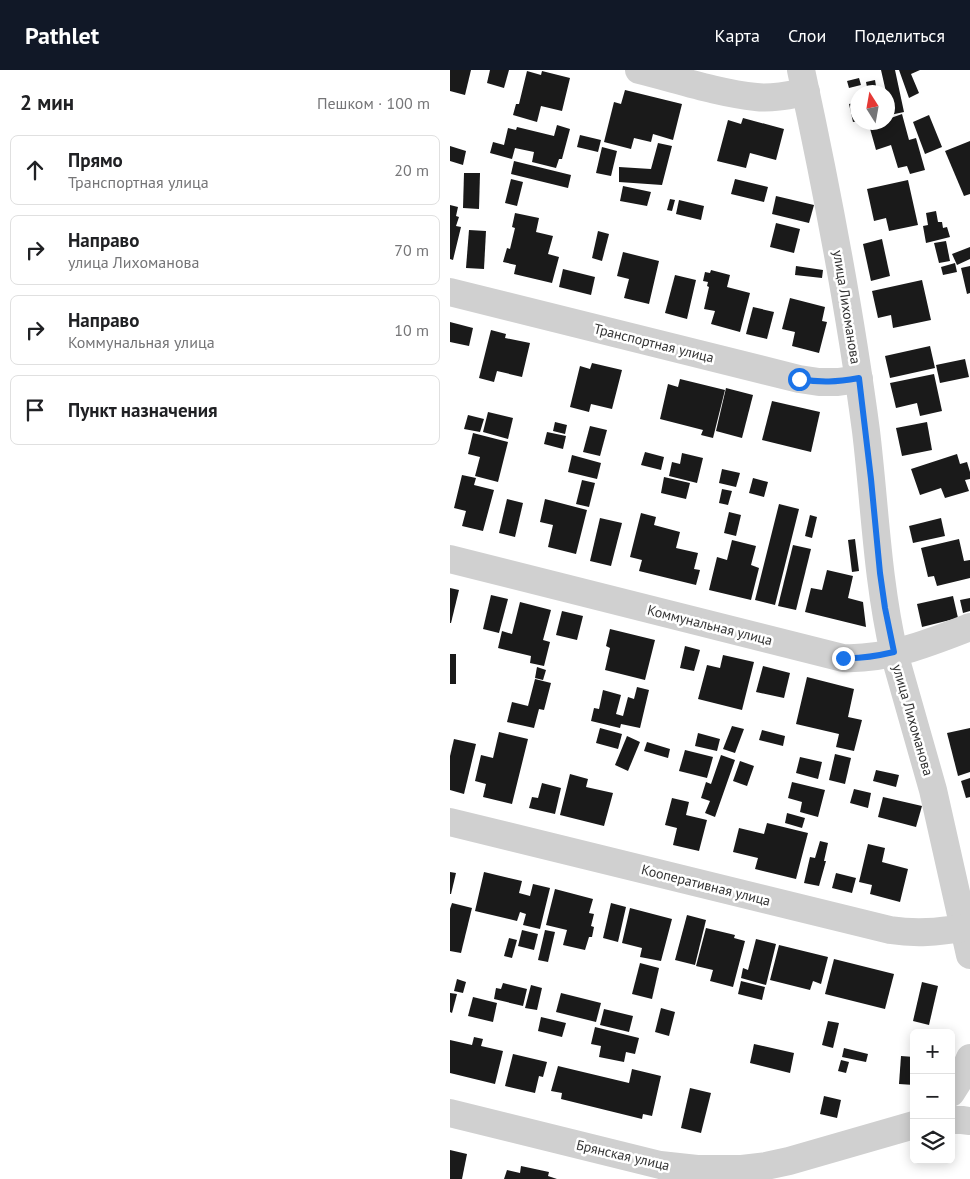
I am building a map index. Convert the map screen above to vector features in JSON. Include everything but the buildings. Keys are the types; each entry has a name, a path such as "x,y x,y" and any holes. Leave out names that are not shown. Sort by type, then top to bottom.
{"street":[{"path":"638,70 728,92 757,97 778,96 804,81"},
{"name":"улица Лихоманова","path":"804,81 842,275 859,378 885,608 894,652 933,790 970,955"},
{"name":"Транспортная улица","path":"450,292 799,379 838,382 859,378"},
{"name":"Коммунальная улица","path":"450,559 843,658 873,657 914,648 970,627"},
{"name":"Кооперативная улица","path":"450,822 890,930 909,933 964,928"},
{"path":"955,1087 970,1058"},
{"name":"Брянская улица","path":"450,1113 655,1172 697,1169 742,1169 766,1166 910,1126"},
{"path":"955,1120 970,1121"}],"route":[{"path":"799,379 838,382 859,378 880,573 894,652 858,659 843,658"}]}
